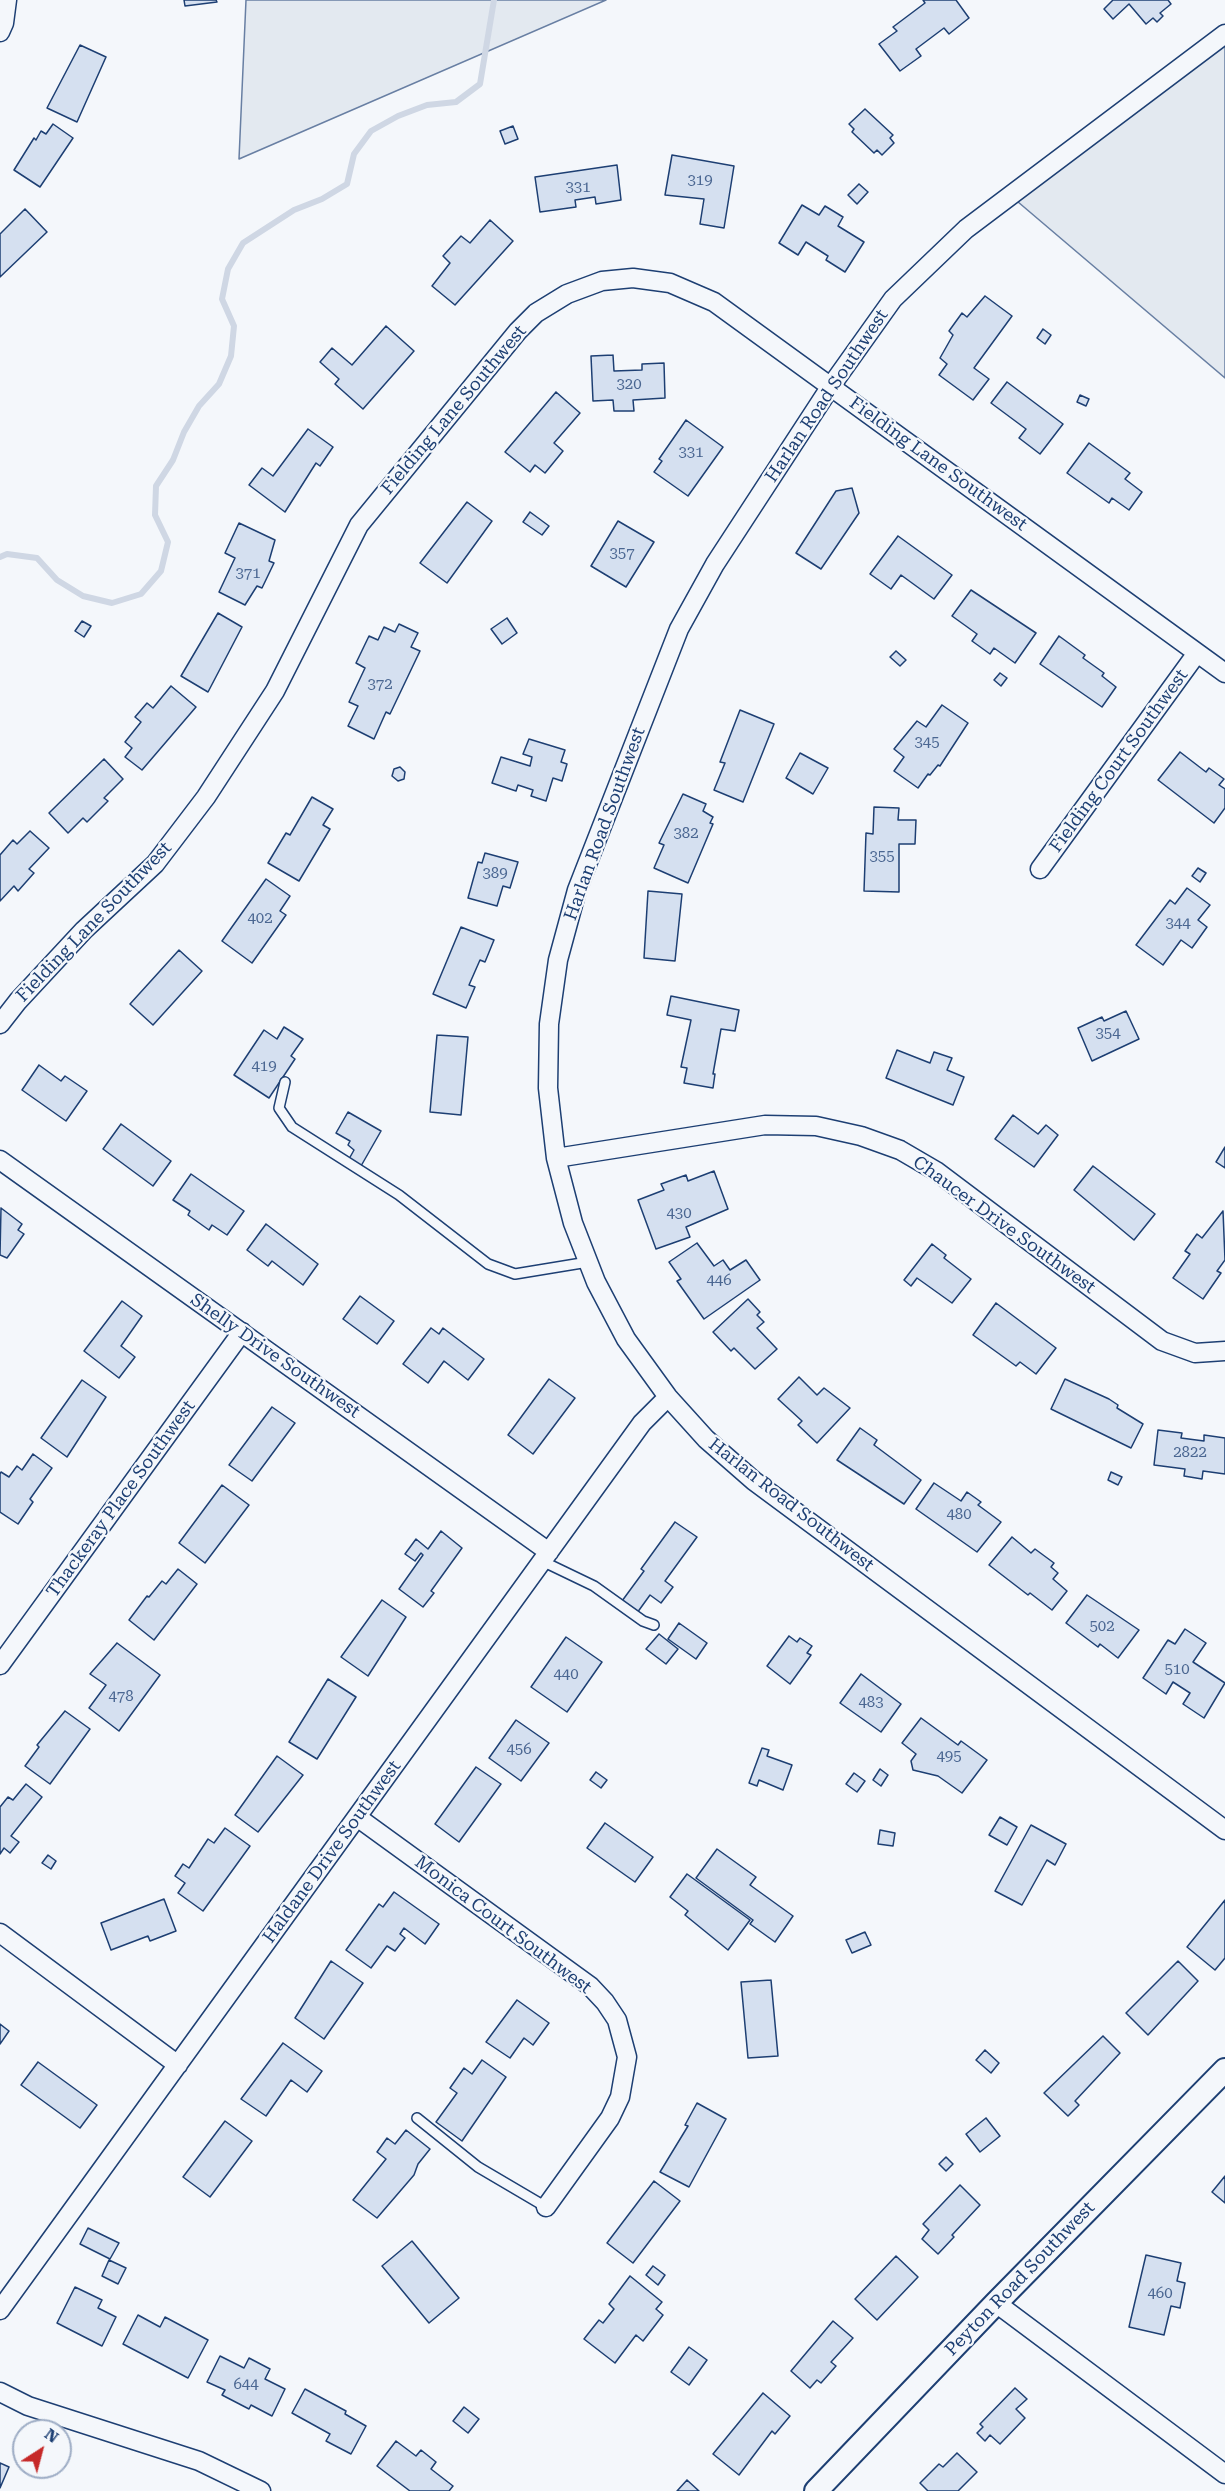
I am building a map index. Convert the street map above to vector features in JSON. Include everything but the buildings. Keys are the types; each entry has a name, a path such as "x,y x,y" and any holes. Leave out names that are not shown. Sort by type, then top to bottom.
{"street":[{"path":"0,32 4,23 7,0"},
{"name":"Harlan Road Southwest","path":"1225,34 966,229 893,299 831,386 715,564 680,629 577,890 558,960 549,1024 548,1088 556,1158 573,1222 588,1262 626,1339 668,1397 706,1439 754,1481 1225,1830"},
{"name":"Fielding Lane Southwest","path":"0,1024 18,1001 84,930 155,864 206,797 276,691 359,525 518,331 537,313 567,294 602,282 633,279 670,283 714,302 1225,673"},
{"name":"Fielding Court Southwest","path":"1040,869 1197,653"},
{"name":"Chaucer Drive Southwest","path":"556,1158 765,1125 816,1126 861,1136 900,1150 936,1171 1162,1341 1195,1353 1225,1351"},
{"name":"Shelly Drive Southwest","path":"0,1160 242,1332 546,1556"},
{"name":"Thackeray Place Southwest","path":"0,1665 242,1332"},
{"name":"Haldane Drive Southwest","path":"0,2310 642,1423 668,1397"},
{"name":"Monica Court Southwest","path":"357,1817 590,1986 617,2020 627,2057 620,2097 610,2118 546,2207"},
{"path":"0,1933 178,2065"},
{"name":"Peyton Road Southwest","path":"816,2491 996,2303 1225,2070"},
{"path":"996,2303 1225,2474"},
{"path":"0,2392 28,2406 199,2461 261,2491"}],"lane":[{"path":"285,1082 279,1108 292,1127 399,1195 488,1264 515,1274 588,1262"},
{"path":"546,1556 643,1621 654,1625"},
{"path":"417,2118 478,2167 546,2207"}],"shaded area":[{"path":"246,0 606,0 239,159"},
{"path":"1225,38 1225,378 1011,196"}],"waterway":[{"path":"0,557 7,554 37,558 57,580 83,596 112,603 141,594 161,571 168,542 155,515 156,486 173,460 184,432 199,406 219,384 231,356 234,326 222,299 228,269 243,243 294,210 322,199 347,184 354,154 371,131 398,116 427,105 456,102 480,84 494,0"}]}
